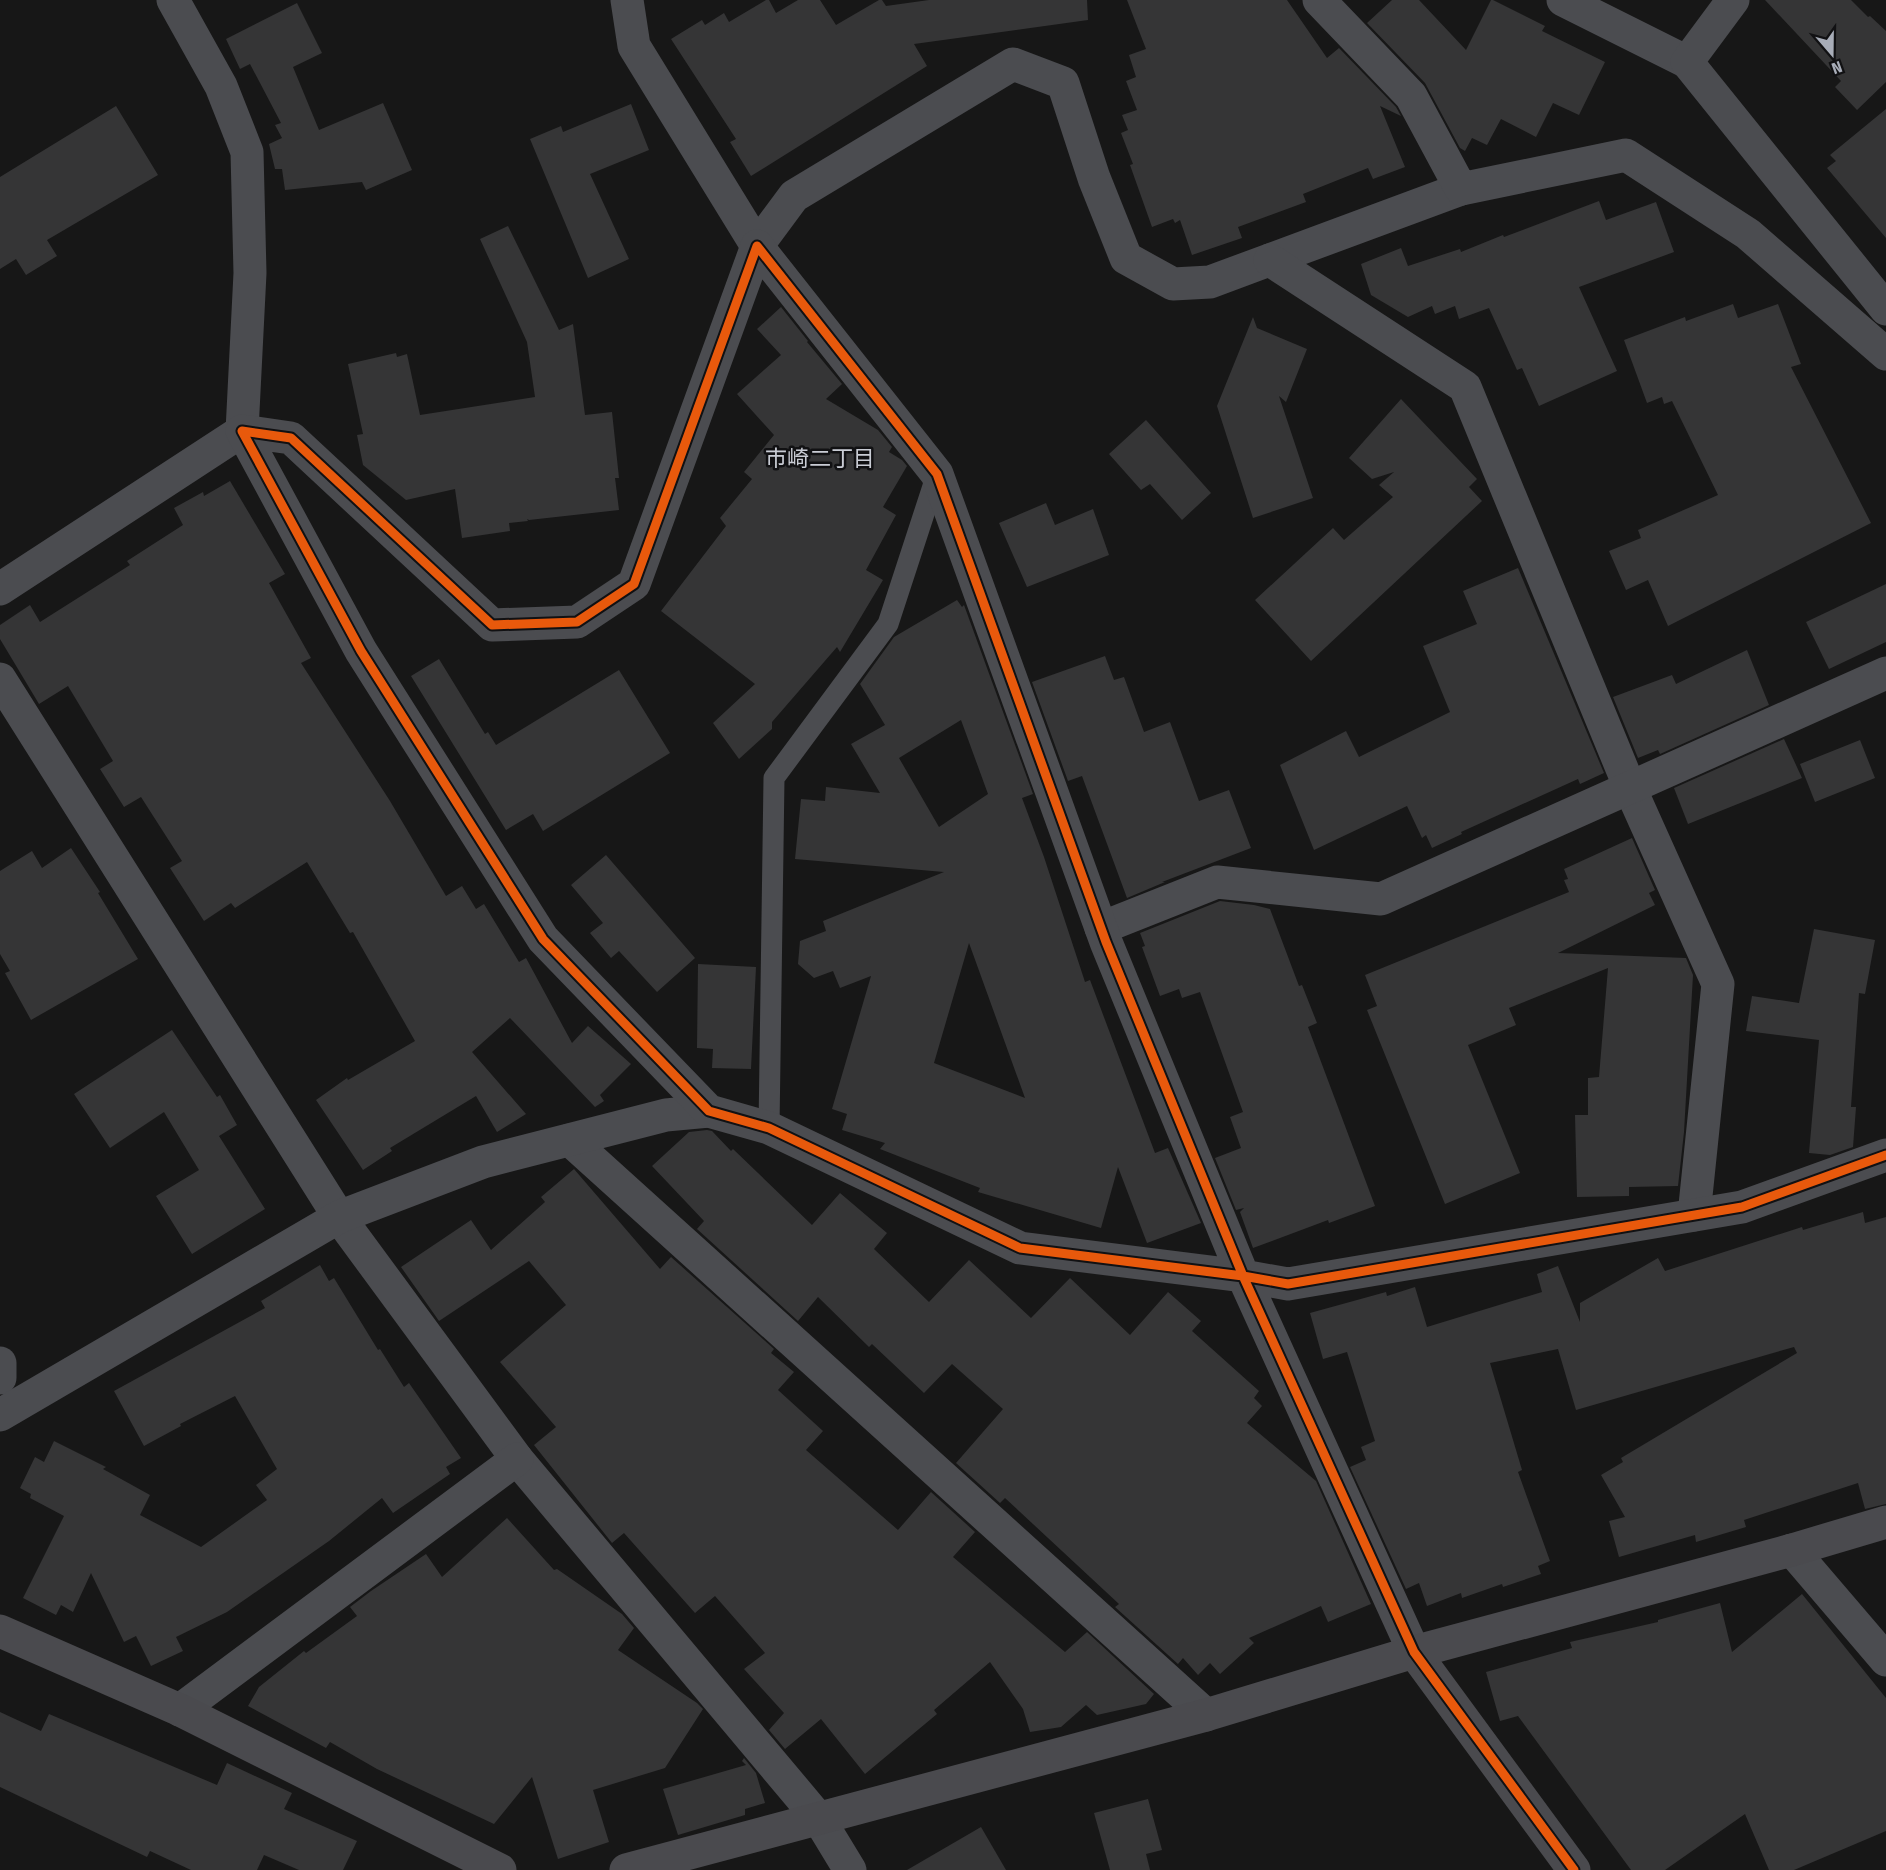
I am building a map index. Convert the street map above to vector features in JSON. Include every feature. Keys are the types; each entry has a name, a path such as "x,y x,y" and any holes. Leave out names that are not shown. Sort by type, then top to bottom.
{"street":[{"path":"173,0 220,86 247,152 250,273 242,431 361,651 543,939 709,1111"},
{"path":"627,0 634,46 757,246 937,474 1101,928 1243,1276 1414,1652 1574,1870"},
{"path":"1319,0 1411,96 1461,189"},
{"path":"1563,0 1686,62 1886,309"},
{"path":"1686,62 1733,0"},
{"path":"0,590 242,431 291,438 492,625 576,622 634,584 757,246 794,196 1013,64 1064,83 1094,178 1126,258 1173,284 1210,282 1461,189 1626,155 1749,234 1886,354"},
{"path":"1270,260 1465,387 1630,788 1718,984 1694,1215"},
{"path":"1101,928 1217,882 1381,899 1886,673"},
{"path":"0,679 339,1217 517,1459 819,1819 849,1870"},
{"path":"0,1415 339,1217 483,1162 666,1115 709,1111 769,1128 1020,1248 1243,1276 1288,1284 1742,1207 1886,1155"},
{"path":"570,1140 1206,1715"},
{"path":"0,1363 0,1378"},
{"path":"180,1710 517,1459"},
{"path":"626,1870 1206,1715 1414,1652 1792,1550 1886,1522"},
{"path":"1792,1550 1886,1660"},
{"path":"0,1631 180,1710 500,1870"}],"lane":[{"path":"769,1128 774,778 888,624 937,474"}],"building":[{"path":"769,0 776,13 798,0 820,0 836,25 879,0 882,0 886,6 929,0 1087,0 1088,20 914,44 927,66 751,176 730,142 736,139 671,39 702,20 705,25 724,13 729,22"},
{"path":"1127,0 1287,0 1327,58 1339,48 1396,107 1401,116 1380,106 1405,167 1373,179 1368,168 1303,194 1306,202 1238,227 1242,238 1192,255 1180,220 1175,223 1173,219 1152,227 1121,133 1128,130 1122,115 1137,110 1126,81 1136,77 1129,55 1146,49"},
{"path":"1392,0 1419,0 1466,50 1493,0 1545,26 1542,31 1605,62 1579,115 1553,103 1536,137 1501,119 1487,145 1472,138 1465,151 1460,148 1425,83 1367,23"},
{"path":"1765,0 1851,0 1886,31 1886,82 1857,110 1835,87 1841,81"},
{"path":"297,3 322,53 293,67 319,130 383,103 412,170 366,190 362,182 285,190 282,169 275,169 269,144 282,138 275,125 281,123 250,64 240,69 226,39"},
{"path":"631,104 649,150 590,174 629,259 588,278 530,139 561,126 563,132"},
{"path":"116,106 158,175 47,240 57,256 26,275 16,259 0,269 0,177"},
{"path":"1886,109 1886,238 1827,168 1836,161 1830,155"},
{"path":"1599,201 1606,220 1656,202 1674,252 1579,287 1617,371 1539,406 1522,368 1517,370 1489,308 1459,319 1455,306 1435,314 1432,306 1408,317 1371,295 1361,264 1401,248 1408,266 1460,249 1461,252"},
{"path":"508,226 559,330 573,324 585,415 612,412 619,478 615,478 619,510 527,519 528,521 509,523 510,531 462,538 455,489 406,500 363,465 357,435 363,434 348,364 396,353 397,357 407,354 420,415 535,397 527,342 480,239"},
{"path":"1733,304 1738,318 1778,304 1801,364 1791,367 1871,523 1668,626 1648,580 1626,590 1609,551 1641,538 1638,530 1718,495 1672,401 1664,404 1662,397 1647,403 1624,340 1685,317 1686,321"},
{"path":"781,307 842,384 826,399 878,430 892,447 889,452 907,466 883,507 896,515 866,570 883,580 840,652 837,647 772,722 772,729 739,759 713,723 755,684 661,611 726,526 720,518 752,479 744,472 774,435 737,394 781,355 757,329"},
{"path":"1253,317 1257,328 1307,349 1286,402 1279,396 1313,498 1253,518 1217,406"},
{"path":"1401,399 1477,479 1469,487 1482,501 1311,661 1255,600 1333,528 1344,540 1393,497 1379,485 1394,472 1372,479 1349,458"},
{"path":"1146,420 1211,493 1182,520 1150,484 1141,490 1109,454"},
{"path":"230,481 285,574 269,583 311,658 301,663 390,801 446,896 462,886 476,909 484,904 519,962 526,958 572,1043 588,1026 631,1064 600,1095 604,1101 595,1107 510,1018 472,1052 526,1114 497,1132 476,1096 390,1148 392,1151 363,1170 316,1100 347,1078 348,1080 415,1041 353,932 350,933 307,862 235,908 231,903 204,921 170,868 182,861 141,797 124,807 100,769 113,761 68,686 39,704 0,639 0,625 30,605 40,622 130,565 127,561 183,525 174,508 203,492 204,496"},
{"path":"1046,503 1055,525 1093,509 1109,555 1027,587 999,523"},
{"path":"1518,568 1604,773 1580,784 1578,779 1461,832 1462,834 1432,848 1426,835 1422,838 1407,806 1314,850 1280,765 1346,731 1359,757 1450,712 1423,646 1477,624 1463,591"},
{"path":"1886,584 1886,642 1829,669 1806,622"},
{"path":"957,600 962,607 964,605 1033,794 1022,798 1085,982 1090,980 1155,1153 1168,1148 1201,1223 1147,1243 1118,1167 1101,1228 978,1192 980,1188 880,1149 885,1143 842,1130 847,1114 832,1109 871,976 840,988 833,971 814,978 798,964 800,941 826,931 823,921 944,872 795,859 801,799 825,801 826,787 880,793 851,744 885,725 860,684 894,637","holes":["961,720 988,794 939,827 899,758","969,943 1025,1098 934,1063"]},
{"path":"1747,650 1769,705 1660,754 1658,750 1638,758 1613,697 1672,675 1676,684"},
{"path":"1105,656 1114,680 1124,677 1144,732 1170,722 1199,801 1229,790 1251,848 1127,898 1082,776 1068,781 1032,682"},
{"path":"439,659 485,734 488,732 496,745 619,670 670,753 543,831 533,814 506,830 411,676"},
{"path":"1784,739 1802,778 1688,824 1674,788"},
{"path":"1860,740 1875,778 1815,802 1800,764"},
{"path":"1632,838 1655,890 1649,893 1655,905 1558,953 1686,958 1693,975 1684,1132 1678,1186 1629,1187 1629,1196 1577,1197 1575,1115 1588,1115 1588,1078 1599,1077 1608,968 1509,1008 1516,1025 1468,1045 1520,1173 1445,1204 1367,1010 1377,1006 1365,975 1569,892 1564,880 1568,879 1564,869"},
{"path":"71,848 100,892 98,893 138,959 31,1020 5,973 10,971 0,954 0,871 32,851 42,868"},
{"path":"606,855 695,958 657,992 619,951 611,958 590,933 603,923 571,885"},
{"path":"1220,901 1270,909 1299,986 1302,985 1317,1023 1308,1027 1375,1206 1329,1223 1328,1220 1253,1248 1240,1212 1244,1208 1236,1210 1215,1158 1241,1148 1230,1117 1243,1112 1200,992 1182,998 1179,989 1160,996 1142,947 1145,946 1140,933"},
{"path":"1814,929 1875,940 1865,994 1859,993 1851,1107 1856,1107 1853,1147 1830,1155 1809,1153 1819,1040 1746,1031 1752,996 1799,1003"},
{"path":"698,964 756,967 751,1069 712,1068 713,1049 697,1048"},
{"path":"172,1030 217,1097 220,1095 237,1125 219,1136 265,1209 192,1254 156,1196 199,1170 164,1112 110,1148 74,1094"},
{"path":"712,1131 731,1151 733,1149 812,1225 840,1193 887,1233 874,1249 929,1302 969,1260 1031,1318 1070,1278 1130,1335 1168,1292 1201,1321 1192,1331 1259,1391 1254,1398 1262,1406 1247,1423 1316,1481 1371,1604 1328,1622 1321,1606 1249,1638 1254,1643 1220,1674 1210,1663 1198,1675 1183,1658 1178,1664 1115,1607 1119,1604 1005,1498 1000,1503 956,1463 1003,1409 952,1364 924,1393 872,1344 869,1347 818,1297 798,1321 697,1229 704,1221 652,1166 689,1132"},
{"path":"574,1169 660,1269 671,1257 774,1349 771,1353 794,1372 778,1390 823,1431 806,1450 898,1530 931,1492 975,1532 953,1557 1065,1652 1087,1632 1154,1694 1146,1704 1097,1715 1086,1705 1061,1727 1030,1732 1023,1709 990,1662 934,1710 937,1714 865,1774 821,1719 785,1749 769,1730 784,1713 744,1669 765,1653 715,1596 695,1613 624,1533 612,1543 534,1445 556,1427 500,1362 566,1305 529,1261 439,1321 401,1267 471,1220 491,1250 545,1202 541,1197"},
{"path":"1863,1212 1865,1223 1886,1217 1886,1504 1865,1509 1858,1483 1744,1520 1746,1527 1696,1542 1695,1535 1619,1557 1609,1521 1625,1517 1601,1475 1623,1462 1621,1458 1797,1353 1794,1347 1576,1410 1558,1349 1490,1363 1522,1470 1518,1472 1550,1561 1538,1566 1541,1574 1462,1598 1461,1593 1427,1606 1419,1583 1406,1589 1350,1467 1366,1460 1361,1447 1375,1441 1347,1352 1323,1359 1310,1313 1386,1292 1387,1296 1415,1287 1427,1327 1542,1292 1537,1274 1558,1266 1580,1322 1580,1303 1658,1258 1665,1271 1802,1227 1803,1230"},
{"path":"320,1265 329,1281 334,1278 378,1350 380,1349 404,1387 409,1383 461,1458 446,1467 450,1474 393,1513 382,1498 329,1541 227,1612 176,1637 183,1651 151,1666 136,1636 124,1642 91,1573 73,1612 61,1605 56,1615 23,1598 64,1516 30,1498 31,1494 20,1488 35,1457 44,1462 54,1441 106,1467 103,1469 150,1495 140,1515 201,1547 267,1500 256,1485 277,1469 235,1396 180,1424 181,1426 144,1446 114,1391 265,1308 261,1301"},
{"path":"507,1518 554,1570 557,1569 622,1614 634,1628 618,1650 703,1709 665,1768 593,1790 609,1842 558,1859 532,1777 494,1824 377,1769 330,1742 326,1748 248,1706 259,1687 304,1651 306,1653 357,1616 350,1607 371,1591 426,1554 442,1577"},
{"path":"1802,1594 1886,1698 1886,1831 1794,1870 1769,1870 1745,1814 1665,1870 1631,1870 1518,1716 1500,1721 1486,1672 1572,1648 1570,1642 1658,1622 1658,1620 1720,1603 1732,1652"},
{"path":"0,1712 41,1731 49,1714 217,1785 227,1763 292,1793 284,1809 357,1841 343,1870 299,1870 264,1855 257,1870 191,1870 150,1851 147,1857 0,1787"},
{"path":"744,1758 756,1773 765,1803 745,1809 745,1815 678,1835 663,1789 746,1765 742,1761"},
{"path":"1148,1799 1162,1850 1146,1854 1150,1870 1110,1870 1094,1813"},
{"path":"981,1827 1006,1870 907,1870"}],"cycle path":[{"path":"1574,1870 1414,1652 1243,1276 1106,942 937,474 757,246 634,584 577,622 492,625 291,438 242,431 361,651 543,939 709,1111 769,1128 1020,1248 1243,1276 1288,1284 1742,1207 1886,1155"}],"district":[{"name":"市崎二丁目","path":"820,458"}]}
